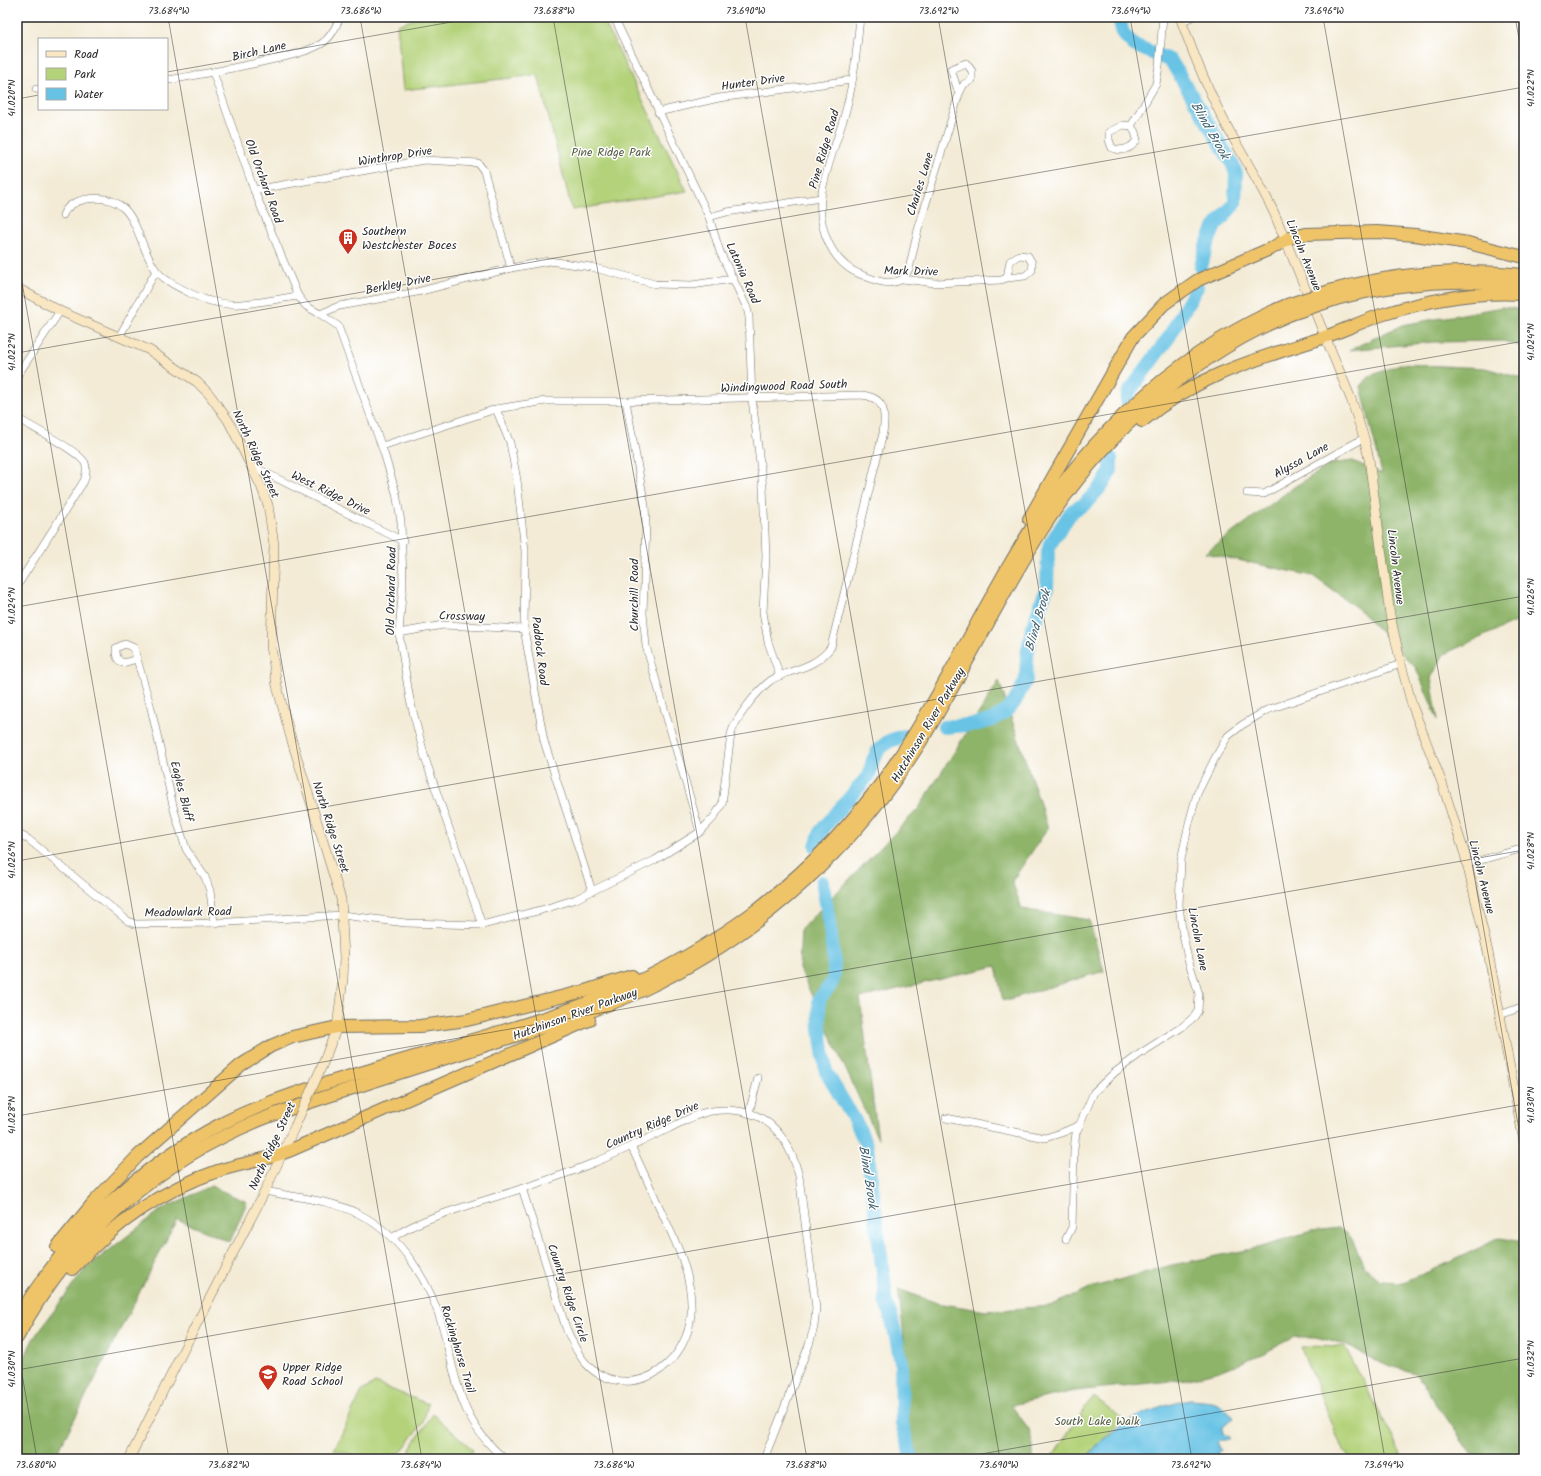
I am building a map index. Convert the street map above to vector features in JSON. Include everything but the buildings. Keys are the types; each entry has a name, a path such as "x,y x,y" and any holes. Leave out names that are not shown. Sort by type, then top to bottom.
{"highway":[{"path":"981,617 1002,567 1128,344 1151,315 1175,295 1198,280 1272,248 1297,235 1396,233 1454,240 1524,257"},
{"name":"Hutchinson River Parkway","path":"17,1319 56,1262 102,1211 153,1166 211,1130 248,1111 299,1092 598,999 672,964 730,928 774,896 833,841 869,800 915,732 1038,519 1062,485 1097,443 1156,386 1188,360 1246,324 1376,280 1430,273 1485,272 1524,275"},
{"name":"Hutchinson River Parkway","path":"1334,294 1436,282 1478,281 1524,285"},
{"path":"1070,489 1120,440 1166,402 1205,379 1247,362 1325,337 1381,315 1421,304 1476,296 1524,294"},
{"name":"Hutchinson River Parkway","path":"17,1338 32,1312 55,1278 100,1226 151,1181 208,1144 244,1126 276,1113 593,1011 643,990 692,964 750,926 792,893 832,855 874,808 898,776 924,736 1026,557 1070,489 1106,447 1134,418 1175,382 1208,358 1289,310"},
{"path":"17,1308 48,1260 83,1215 124,1170 166,1130 233,1072 259,1052 292,1037 337,1026 411,1026 453,1022 571,995 639,974 730,928"},
{"path":"17,1344 66,1274 93,1247 125,1220 167,1193 200,1177 236,1165 282,1153 632,1001 692,964"}],"street":[{"name":"Birch Lane","path":"168,80 292,55 321,44 333,32 340,17"},
{"name":"Latonia Road","path":"614,17 709,217 720,252 742,295 749,317 752,398 763,487 766,556 763,612 768,642 780,676"},
{"name":"Pine Ridge Road","path":"709,217 762,206 821,198 847,109 860,17"},
{"path":"1132,126 1156,84 1163,17"},
{"path":"1181,19 1192,17"},
{"name":"Lincoln Avenue","path":"1181,19 1202,76 1229,131 1262,188 1285,240 1353,404 1364,438 1370,466 1390,615 1401,664 1412,705 1442,783 1467,864 1488,952 1524,1142"},
{"name":"Old Orchard Road","path":"213,72 254,190 298,296"},
{"name":"Hunter Drive","path":"658,112 719,98 852,80"},
{"name":"Charles Lane","path":"903,280 909,269 918,230 959,94"},
{"name":"Winthrop Drive","path":"254,190 424,160 478,163 484,170 511,268"},
{"path":"63,215 70,206 80,200 95,198 117,204 127,211 156,271 194,296 213,303 228,306 298,296 306,306 320,314"},
{"name":"Mark Drive","path":"821,198 824,230 837,257 846,267 881,282 898,282 903,280 935,283 1000,280 1007,278"},
{"name":"Berkley Drive","path":"320,314 339,306 417,292 511,268 549,261 590,267 655,284 692,285 733,279"},
{"path":"120,337 156,271"},
{"name":"North Ridge Street","path":"17,288 60,310 149,350 172,364 209,394 228,420 266,499 272,526 274,545 271,646 277,686 290,735 341,899 343,979 337,1026 322,1066 265,1191 193,1330 130,1459"},
{"path":"17,376 60,310"},
{"name":"Old Orchard Road","path":"320,314 338,326 382,446 396,493 403,541 403,582 399,633 410,700 425,758 482,925"},
{"name":"Windingwood Road South","path":"382,446 496,409 546,401 626,401 872,396 881,403 885,413 883,433 831,647 826,654 813,663 780,676"},
{"name":"Churchill Road","path":"626,401 645,506 646,524 643,613 646,646 700,832"},
{"name":"Paddock Road","path":"496,409 510,444 517,480 525,551 524,629 544,741 592,891"},
{"path":"17,418 77,454 86,465 84,481 17,586"},
{"name":"Alyssa Lane","path":"1247,493 1264,494 1364,438"},
{"name":"West Ridge Drive","path":"250,465 403,541"},
{"name":"Crossway","path":"399,633 443,625 524,629"},
{"name":"Eagles Bluff","path":"137,659 151,708 174,810 186,849 205,877 210,891 214,924"},
{"name":"Lincoln Lane","path":"1066,1239 1072,1227 1074,1149 1080,1125 1094,1092 1104,1082 1141,1053 1182,1027 1194,1017 1198,1011 1199,994 1188,959 1181,918 1181,860 1197,794 1214,758 1228,736 1242,725 1267,710 1401,664"},
{"name":"Meadowlark Road","path":"17,833 28,839 128,921 148,925 214,924 342,915 406,923 482,925 541,910 576,899 655,860 700,832 714,817 722,804 733,725 743,711 771,680 780,676"},
{"path":"1467,864 1524,848"},
{"path":"1500,1015 1524,1006"},
{"path":"749,1113 758,1078"},
{"name":"Country Ridge Drive","path":"392,1238 418,1222 557,1177 631,1146 694,1116 712,1111 729,1110 749,1113 765,1120 787,1143 795,1159 799,1176 816,1308 814,1327 809,1345 764,1459"},
{"path":"946,1118 1045,1138 1080,1125"},
{"name":"Country Ridge Circle","path":"522,1188 566,1328 582,1359 596,1372 612,1379 630,1381 648,1378 669,1363 678,1353 687,1335 691,1314 690,1292 688,1274 681,1253 631,1146"},
{"name":"Rockinghorse Trail","path":"265,1191 317,1199 358,1214 377,1224 406,1252 428,1291 442,1326 457,1388 464,1407 474,1425 487,1442 505,1459"}],"green space":[{"name":"Pine Ridge Park","path":"420,17 602,17 687,191 572,210 538,75 403,90 397,25"},
{"path":"1502,307 1524,310 1524,347 1503,341 1434,342 1349,350 1402,325"},
{"path":"1400,364 1485,368 1524,379 1524,618 1444,654 1431,678 1438,720 1416,668 1357,608 1313,576 1205,553 1294,487 1331,464 1353,461 1382,474 1361,386 1370,376"},
{"path":"999,681 1048,828 1012,881 1022,909 1089,920 1104,971 1003,1001 996,966 860,998 878,1139 799,968 801,929 919,808"},
{"path":"211,1186 247,1202 230,1242 177,1219 54,1459 17,1459 17,1375 33,1339 85,1269 162,1209"},
{"path":"1339,1228 1352,1239 1364,1266 1380,1281 1403,1282 1435,1269 1500,1238 1524,1242 1524,1459 1478,1459 1471,1453 1415,1373 1368,1357 1352,1347 1316,1337 1295,1337 1262,1354 1220,1371 1189,1379 1075,1391 1011,1405 1029,1429 1033,1446 1033,1459 919,1459 907,1421 903,1328 898,1289 937,1303 986,1311 1050,1306 1090,1288 1172,1265 1252,1249 1311,1231"},
{"path":"1300,1346 1345,1347 1404,1459 1349,1459 1343,1451"},
{"path":"375,1383 428,1404 423,1423 401,1452 383,1459 369,1459 334,1450 362,1391"},
{"name":"South Lake Walk","path":"1093,1396 1123,1419 1084,1459 1051,1459"},
{"path":"433,1414 473,1450 469,1459 410,1459 410,1449"}],"water":[{"path":"1190,1400 1209,1402 1219,1405 1224,1408 1233,1418 1223,1427 1223,1434 1229,1437 1229,1440 1222,1440 1217,1443 1221,1451 1217,1453 1216,1459 1086,1459 1107,1436 1132,1419 1175,1403"}],"waterway":[{"name":"Blind Brook","path":"1119,17 1123,34 1134,45 1171,61 1233,165 1236,174 1235,203 1214,228 1206,247 1201,267"},
{"name":"Blind Brook","path":"1127,400 1129,392 1169,337 1197,287"},
{"name":"Blind Brook","path":"944,727 978,724 992,720 1005,712 1014,703 1026,680 1027,656 1032,629 1047,588 1048,552 1050,544 1072,511 1085,504 1104,483 1111,470 1111,458"},
{"name":"Blind Brook","path":"816,846 821,831 869,775 873,760 879,749 889,741 904,736"},
{"name":"Blind Brook","path":"822,882 834,961 832,983 819,1000 820,1029 826,1072 858,1126 867,1147 885,1289 885,1300 892,1319 901,1361 902,1424 912,1459"}],"place":[{"name":"Southern Westchester Boces","path":"348,255"},
{"name":"Upper Ridge Road School","path":"268,1391"}]}
